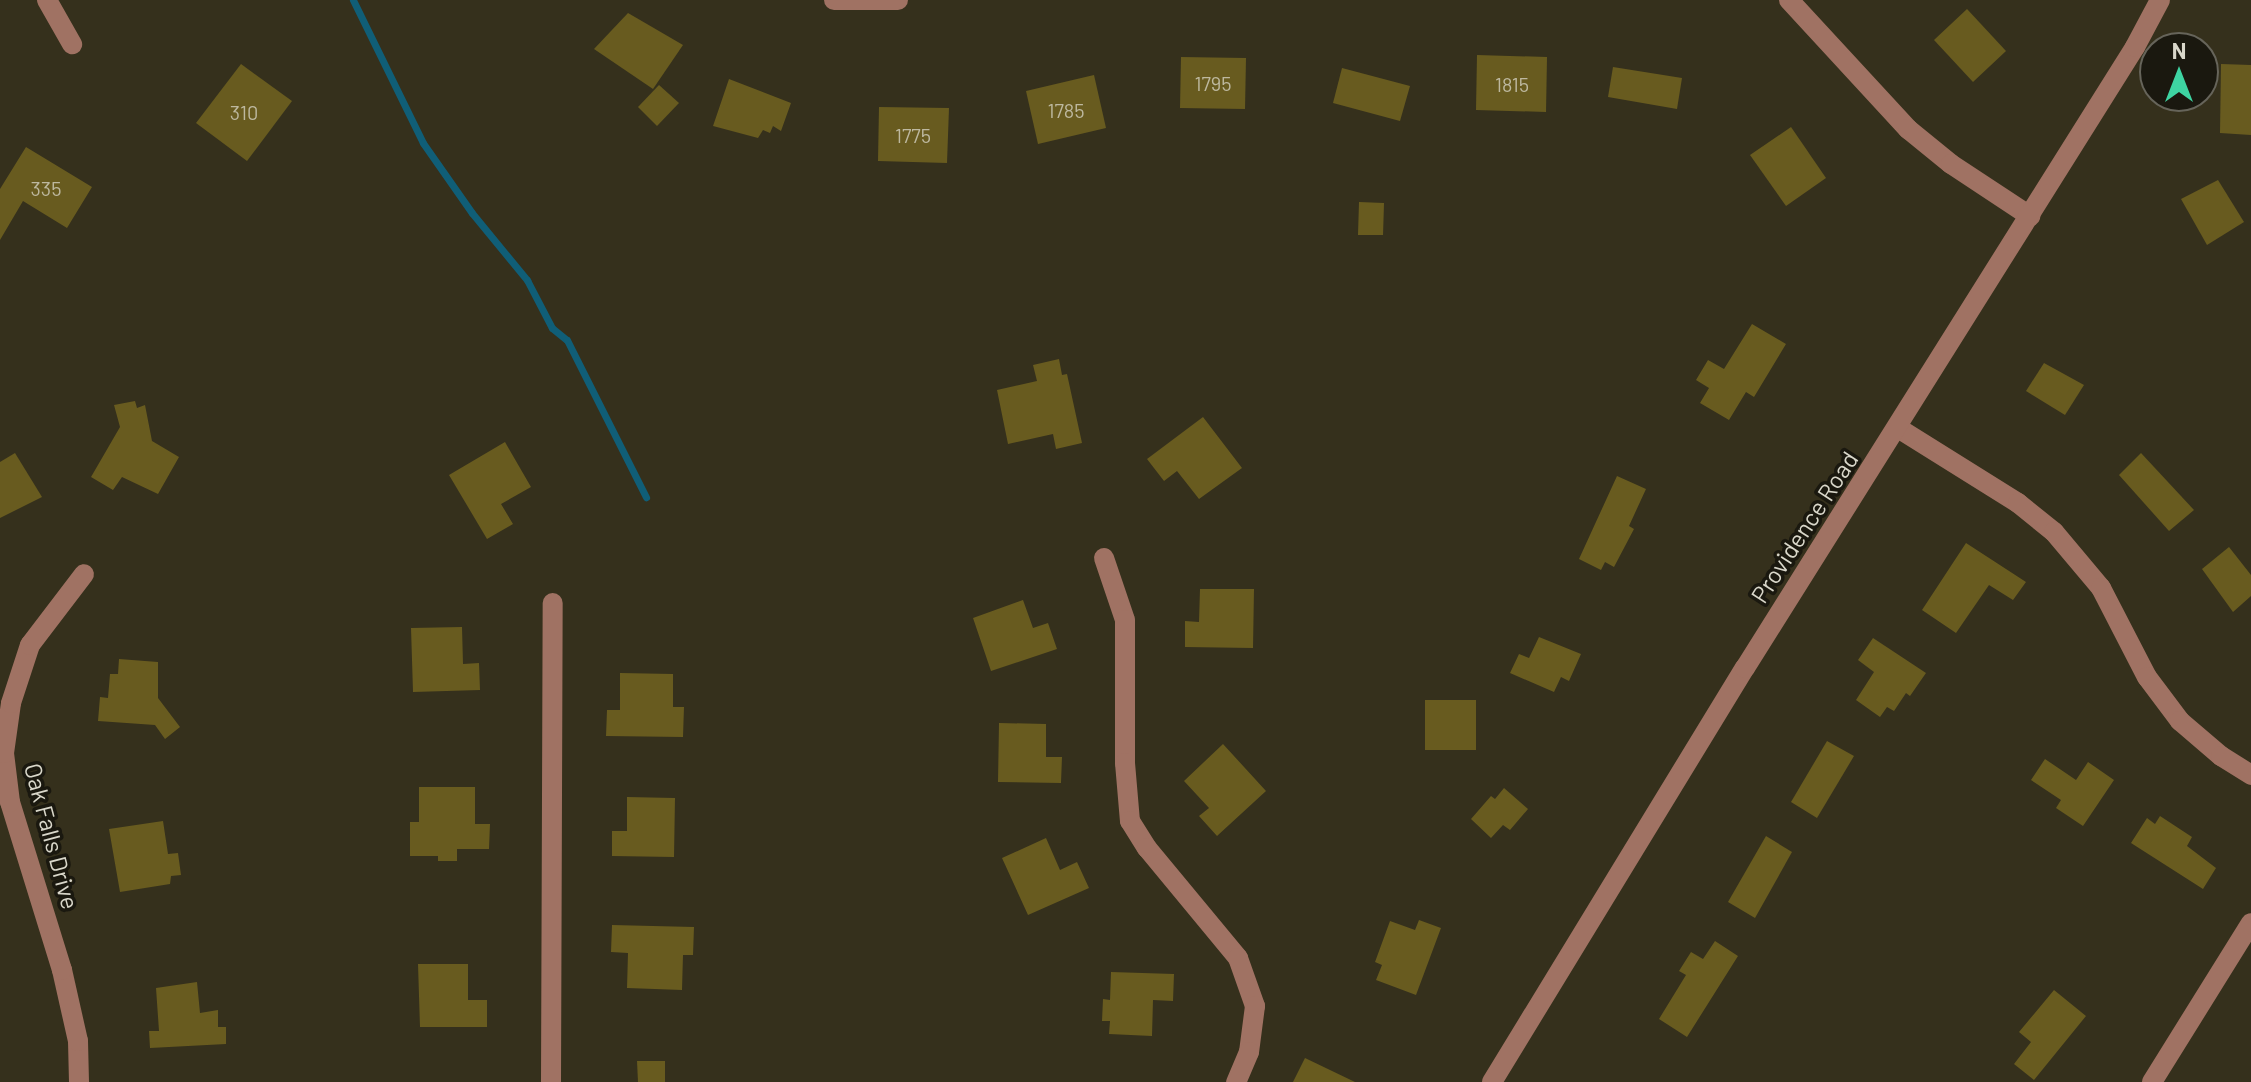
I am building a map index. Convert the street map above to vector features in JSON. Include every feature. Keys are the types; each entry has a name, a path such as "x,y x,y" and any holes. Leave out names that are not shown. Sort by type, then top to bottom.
{"street":[{"path":"47,0 72,44"},
{"path":"834,0 898,0"},
{"name":"Providence Road","path":"1492,1082 1587,922 2135,47 2160,0"},
{"path":"1802,4 1870,91 1908,129 1951,164 2030,216"},
{"path":"1898,428 2018,503 2054,532 2101,588 2147,677 2180,721 2221,756 2251,775"},
{"path":"1104,558 1125,620 1125,763 1130,821 1147,848 1238,958 1255,1006 1249,1052 1236,1082"},
{"name":"Oak Falls Drive","path":"79,1082 78,1041 62,970 10,802 4,753 11,703 30,645 84,574"},
{"path":"551,1082 553,603"},
{"path":"2152,1082 2251,923"}],"building":[{"path":"1967,9 2006,51 1973,82 1934,40"},
{"path":"628,13 683,45 653,89 594,49"},
{"path":"1477,55 1547,57 1546,112 1476,110"},
{"path":"1181,57 1246,58 1245,109 1180,108"},
{"path":"241,64 292,101 247,161 196,123"},
{"path":"2221,64 2251,65 2251,135 2220,133"},
{"path":"1613,67 1682,78 1677,109 1608,97"},
{"path":"1342,68 1410,86 1400,121 1333,103"},
{"path":"1094,75 1106,128 1038,144 1026,91"},
{"path":"729,79 791,103 781,131 773,126 770,133 763,130 758,138 713,126"},
{"path":"659,85 679,103 657,126 638,107"},
{"path":"879,107 949,108 947,163 878,161"},
{"path":"1791,127 1826,178 1786,206 1750,155"},
{"path":"26,147 92,187 67,228 23,201 0,240 0,189"},
{"path":"2218,180 2244,222 2207,245 2181,199"},
{"path":"1359,202 1384,203 1383,235 1358,235"},
{"path":"1752,324 1786,344 1754,397 1746,392 1729,420 1700,403 1709,388 1696,380 1708,360 1724,369"},
{"path":"1059,359 1062,375 1067,374 1082,443 1056,449 1053,434 1008,444 997,390 1037,381 1033,365"},
{"path":"2044,363 2084,385 2065,415 2026,391"},
{"path":"135,401 137,408 145,405 152,441 179,457 158,494 122,477 113,490 91,477 120,427 114,405"},
{"path":"1203,417 1242,468 1199,499 1177,471 1164,481 1147,459"},
{"path":"505,442 531,487 501,504 513,524 487,539 449,475"},
{"path":"15,453 42,497 0,518 0,462"},
{"path":"2141,453 2194,510 2169,531 2119,475"},
{"path":"1617,476 1646,489 1629,526 1634,529 1614,567 1605,562 1601,570 1579,559"},
{"path":"1966,543 2026,582 2013,600 1989,585 1956,633 1922,610"},
{"path":"2229,547 2251,575 2251,596 2233,612 2202,569"},
{"path":"1200,589 1254,589 1253,648 1185,647 1185,621 1199,622"},
{"path":"1023,600 1033,628 1048,623 1057,649 991,671 973,618"},
{"path":"462,627 463,664 479,663 480,690 413,692 411,628"},
{"path":"1539,637 1581,654 1569,681 1561,677 1554,692 1510,673 1519,654 1529,658"},
{"path":"1873,638 1926,673 1910,696 1906,693 1894,711 1887,707 1880,717 1856,700 1874,672 1858,660"},
{"path":"119,659 158,662 158,698 180,727 165,739 155,725 98,721 100,697 108,698 110,674 118,674"},
{"path":"620,673 673,674 673,707 684,707 683,737 606,736 607,710 620,710"},
{"path":"1425,700 1476,700 1476,750 1425,750"},
{"path":"999,723 1046,724 1046,757 1062,757 1061,783 998,782"},
{"path":"1827,741 1854,756 1817,818 1791,802"},
{"path":"1223,744 1266,791 1217,836 1199,816 1209,808 1184,781"},
{"path":"2045,759 2076,780 2088,762 2114,780 2083,826 2056,808 2061,800 2031,780"},
{"path":"419,787 475,787 475,824 490,824 489,849 457,849 457,861 438,861 438,856 410,856 410,822 419,822"},
{"path":"1504,788 1528,809 1510,830 1503,825 1491,838 1471,819 1491,796 1495,799"},
{"path":"627,797 675,798 674,857 612,856 612,831 627,831"},
{"path":"2160,816 2192,837 2187,846 2216,868 2203,889 2131,843 2147,818 2155,824"},
{"path":"163,821 168,854 178,853 181,875 171,876 170,884 120,892 109,829"},
{"path":"1766,836 1792,852 1755,918 1728,902"},
{"path":"1046,838 1060,870 1077,862 1089,888 1028,915 1002,858"},
{"path":"1419,920 1441,928 1416,995 1376,980 1382,965 1375,962 1390,921 1415,930"},
{"path":"612,925 694,927 693,955 683,955 682,990 627,988 628,953 611,952"},
{"path":"1715,941 1738,956 1687,1037 1659,1019 1686,975 1679,971 1691,952 1703,959"},
{"path":"418,964 468,964 468,1000 487,1000 487,1027 420,1027"},
{"path":"1111,972 1174,974 1173,1001 1153,1000 1152,1036 1109,1034 1110,1021 1102,1021 1103,999 1110,1000"},
{"path":"197,982 200,1013 218,1010 218,1027 226,1027 226,1044 150,1048 149,1031 159,1031 156,988"},
{"path":"2054,990 2086,1016 2034,1080 2014,1064 2031,1042 2019,1032"},
{"path":"1305,1058 1355,1082 1293,1082"},
{"path":"637,1061 665,1061 665,1082 638,1082"}],"waterway":[{"path":"353,0 423,143 472,213 527,280 552,328 567,340 646,497"}]}
